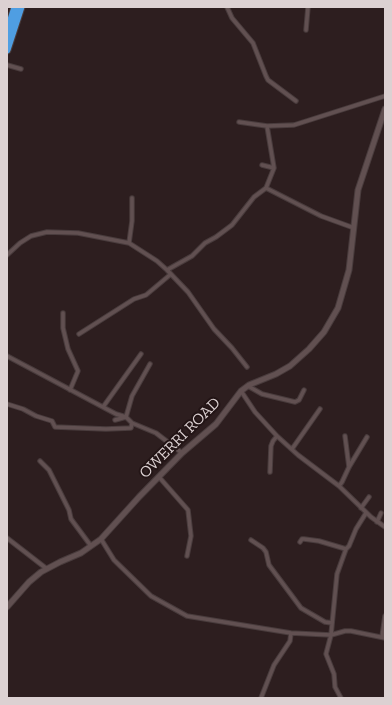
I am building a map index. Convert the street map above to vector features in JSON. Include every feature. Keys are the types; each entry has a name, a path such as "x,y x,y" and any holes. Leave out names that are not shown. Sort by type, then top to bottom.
{"highway":[{"path":"7,32 15,7"},
{"path":"7,50 21,7"}],"main road":[{"name":"OWERRI ROAD","path":"7,607 29,582 47,569 81,553 101,539 182,453 216,424 241,391 248,386 276,374 290,366 309,349 329,324 338,308 349,270 358,190 385,109"}],"street":[{"path":"227,7 232,18 253,43 268,80 296,101"},
{"path":"306,30 308,7"},
{"path":"7,65 21,69"},
{"path":"239,122 267,126 294,125 385,96"},
{"path":"167,270 192,256 205,243 232,225 254,197 266,188 274,168 267,126"},
{"path":"262,165 274,168"},
{"path":"266,188 321,216 354,228"},
{"path":"129,243 132,221 132,198"},
{"path":"7,255 20,243 31,236 47,232 78,233 129,243 157,261 171,274 188,292 214,329 247,367"},
{"path":"79,334 134,299 146,295 171,274"},
{"path":"63,313 68,349 78,371 70,390"},
{"path":"103,407 141,354"},
{"path":"7,356 116,414 126,417 132,423 156,433 182,453"},
{"path":"126,417 132,396 150,364"},
{"path":"248,386 262,394 295,402 299,400 304,390"},
{"path":"241,391 255,412 276,436 338,486 366,513 385,527"},
{"path":"7,404 52,421 55,427 106,429 131,428 132,423"},
{"path":"292,449 320,410"},
{"path":"115,420 126,417"},
{"path":"270,472 271,446 276,436"},
{"path":"345,436 349,467"},
{"path":"338,486 342,482 349,467 367,438"},
{"path":"40,462 49,470 71,519 91,546"},
{"path":"159,477 188,510 191,536 187,556"},
{"path":"361,508 369,497"},
{"path":"341,698 335,687 334,674 326,654 332,623 337,574 346,549 366,513"},
{"path":"377,522 381,513"},
{"path":"7,538 47,569"},
{"path":"101,539 114,560 151,596 183,615 216,622 291,633 330,635 351,631 384,638 385,616"},
{"path":"300,542 304,539 319,541 346,549"},
{"path":"250,540 263,548 266,552 269,565 301,608 325,622 332,623"},
{"path":"261,698 274,665 290,641 291,633"}]}
